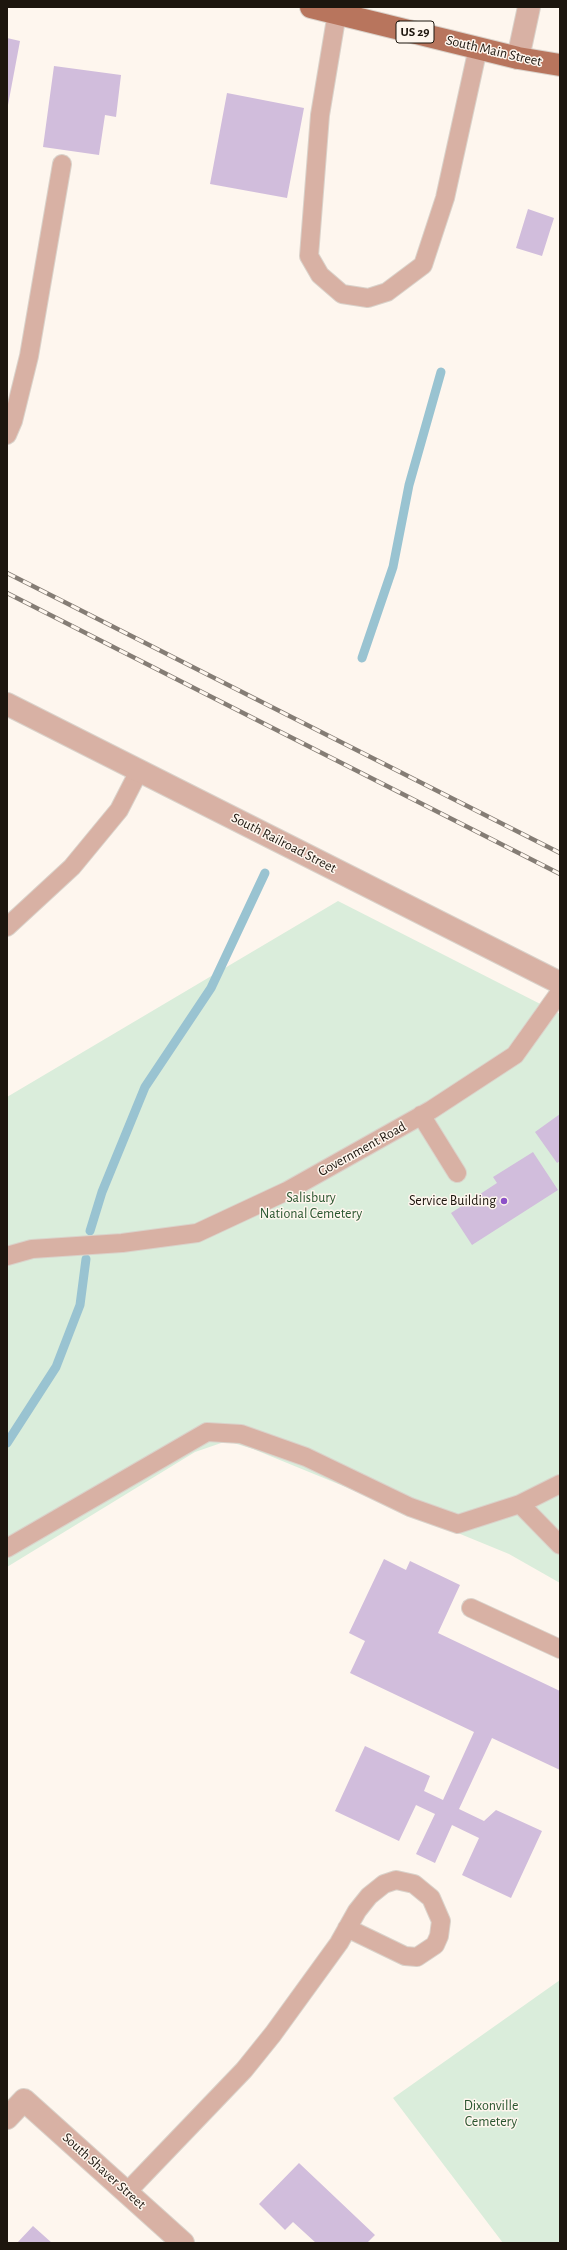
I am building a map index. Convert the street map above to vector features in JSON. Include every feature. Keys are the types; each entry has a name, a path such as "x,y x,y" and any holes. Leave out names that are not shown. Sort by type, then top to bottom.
{"main road":[{"name":"South Main Street","path":"311,7 518,58 560,65"}],"street":[{"path":"518,58 529,7"},
{"name":"South Railroad Street","path":"7,704 560,983"},
{"name":"South Shaver Street","path":"7,2118 24,2100 183,2243"}],"lane":[{"path":"337,13 320,115 309,256 320,275 342,294 368,298 387,292 422,264 445,198 478,48"},
{"path":"7,436 13,421 29,356 62,164"},
{"path":"7,927 72,867 119,810 139,771"},
{"name":"Government Road","path":"7,1256 32,1249 122,1243 197,1233 287,1190 421,1115 515,1055 560,992"},
{"path":"421,1115 457,1173"},
{"path":"7,1548 207,1432 241,1434 306,1457 410,1507 458,1524 520,1504 560,1484"},
{"path":"520,1504 560,1545"},
{"path":"471,1608 560,1649"},
{"path":"127,2192 244,2070 273,2034 369,1896 384,1884 396,1880 414,1884 424,1891 437,1909 441,1921 439,1936 435,1945 417,1957 405,1956 347,1928"}],"green space":[{"name":"Salisbury National Cemetery","path":"338,901 560,1014 560,1583 509,1554 253,1449 227,1441 195,1452 7,1567 7,1097"},
{"name":"Dixonville Cemetery","path":"560,1980 560,2243 503,2243 393,2098"}],"building":[{"path":"7,38 20,41 8,105 7,105"},
{"path":"54,66 121,75 116,117 105,115 99,155 43,147"},
{"path":"227,93 304,108 287,198 210,184"},
{"path":"528,209 554,218 542,256 516,248"},
{"path":"560,1114 560,1161 557,1163 535,1132"},
{"name":"Service Building","path":"533,1152 558,1190 472,1245 451,1213 497,1183 493,1177"},
{"path":"384,1559 406,1570 410,1561 460,1585 438,1633 560,1691 560,1770 492,1738 459,1809 484,1821 496,1810 542,1831 511,1898 462,1875 479,1838 452,1825 435,1863 416,1854 435,1814 416,1805 399,1841 335,1811 365,1746 430,1776 424,1791 443,1800 474,1732 350,1673 365,1641 349,1633"},
{"path":"299,2163 375,2235 367,2243 316,2243 293,2222 285,2230 259,2204"},
{"path":"33,2226 52,2243 17,2243"}],"waterway":[{"path":"362,658 393,567 409,485 441,372"},
{"path":"90,1231 102,1192 145,1087 211,988 265,873"},
{"path":"7,1443 56,1367 80,1305 86,1259"}],"railway":[{"path":"7,573 560,853"},
{"path":"7,593 560,874"}],"place":[{"name":"Service Building","path":"504,1201"}]}
